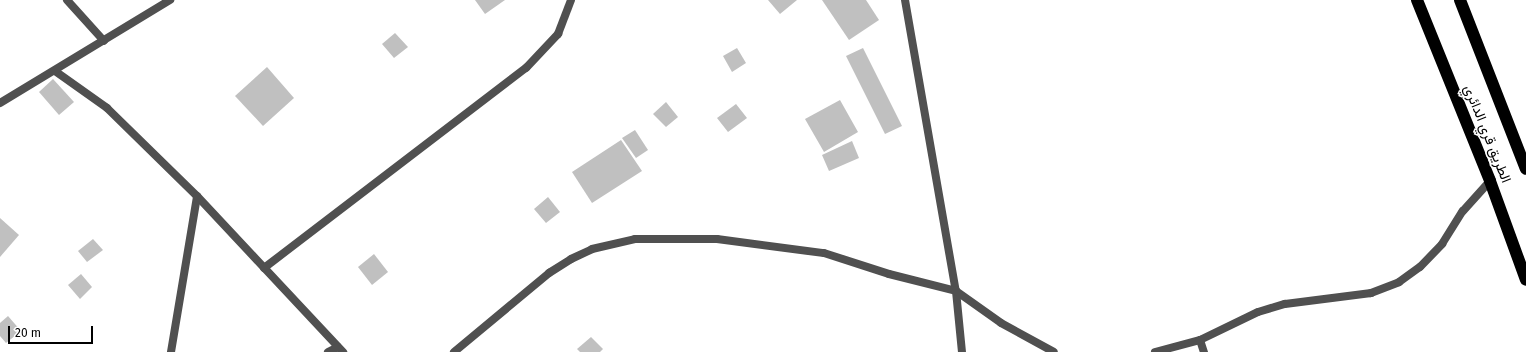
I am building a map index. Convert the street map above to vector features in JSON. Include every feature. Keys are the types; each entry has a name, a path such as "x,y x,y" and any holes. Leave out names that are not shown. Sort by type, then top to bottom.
{"highway":[{"name":"الطريق قري الدائري","path":"1417,0 1490,181 1526,280"},
{"path":"1460,0 1525,161"}],"street":[{"path":"67,0 104,41"},
{"path":"0,103 170,0"},
{"path":"264,268 526,68 558,34 571,0"},
{"path":"905,0 956,290 962,352"},
{"path":"55,71 107,108 197,196 341,349"},
{"path":"1155,352 1200,340 1258,312 1278,306 1371,293 1399,282 1420,267 1442,244 1463,211 1490,181"},
{"path":"171,352 197,196"},
{"path":"454,352 496,316 571,259 592,249 635,239 717,239 777,246 824,254 889,274 956,290 1002,323 1054,352"},
{"path":"1200,340 1204,352"},
{"path":"328,352 341,349"}],"building":[{"path":"475,0 505,0 485,14"},
{"path":"768,0 797,0 780,14"},
{"path":"822,0 866,0 879,20 849,40"},
{"path":"395,33 408,47 394,58 382,44"},
{"path":"737,48 746,63 732,72 723,56"},
{"path":"863,48 902,126 885,134 846,56"},
{"path":"267,67 294,98 263,126 235,96"},
{"path":"53,79 74,102 59,115 39,92"},
{"path":"840,100 858,132 824,152 805,119"},
{"path":"666,102 678,117 666,127 653,114"},
{"path":"736,104 747,118 728,132 717,118"},
{"path":"635,130 648,150 636,158 622,138"},
{"path":"621,140 642,171 592,203 572,172"},
{"path":"852,141 859,158 829,171 822,155"},
{"path":"548,197 560,212 546,223 534,209"},
{"path":"0,218 19,235 0,257"},
{"path":"93,239 103,250 87,262 78,251"},
{"path":"374,254 388,272 372,285 358,267"},
{"path":"81,274 92,287 80,299 68,285"},
{"path":"8,316 21,331 6,343 0,336 0,323"},
{"path":"591,337 603,349 600,352 580,352 577,349"}]}
